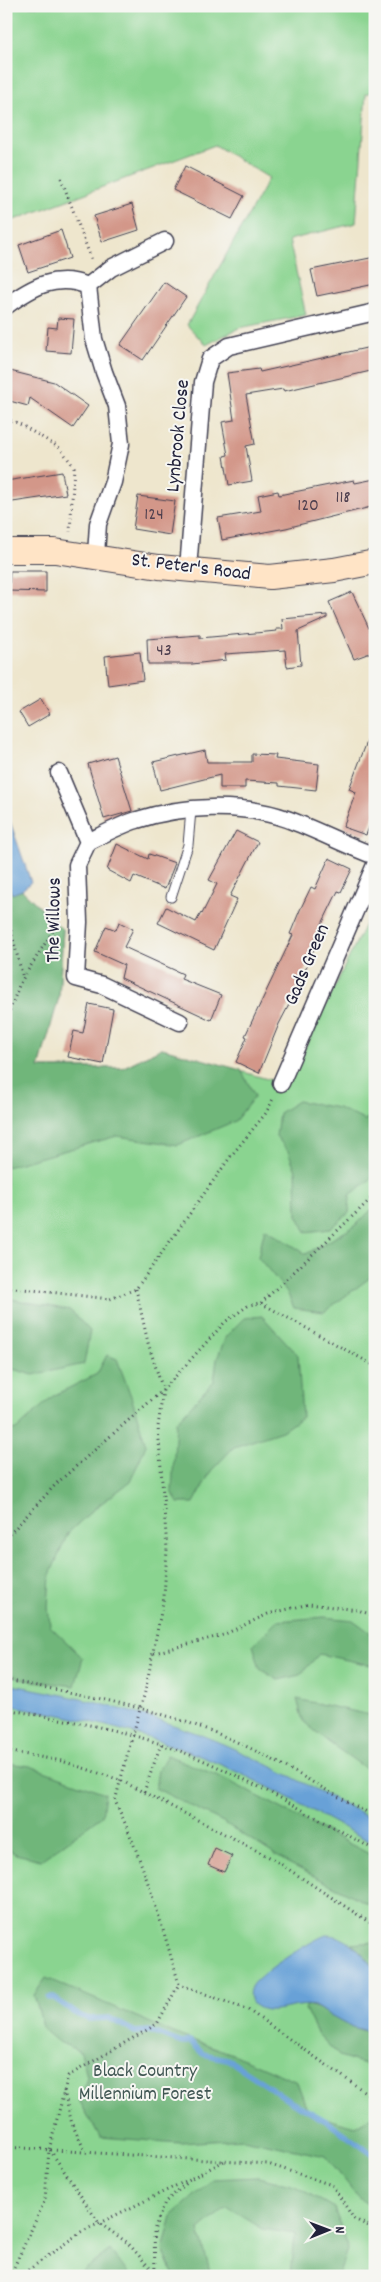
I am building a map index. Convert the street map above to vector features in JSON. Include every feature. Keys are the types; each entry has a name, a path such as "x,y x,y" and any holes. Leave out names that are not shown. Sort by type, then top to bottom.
{"street":[{"path":"6,306 46,282 93,282 111,268 165,241"},
{"path":"93,282 94,338 117,406 121,444 112,482 98,524 96,555"},
{"name":"Lynbrook Close","path":"188,569 204,382 210,359 229,346 375,312"},
{"name":"St. Peter's Road","path":"6,551 56,550 96,555 159,567 270,577 334,570 375,562"},
{"path":"59,774 88,842 137,820 217,807 256,811 285,818 375,856"},
{"name":"The Willows","path":"88,842 77,864 79,922 76,978 102,986 180,1022"},
{"name":"Gads Green","path":"281,1082 375,865"}],"lane":[{"path":"171,897 188,845 191,810"}],"path":[{"path":"61,178 93,282"},
{"path":"6,419 18,422 60,448 74,467 69,553"},
{"path":"6,1020 23,978 77,894"},
{"path":"6,911 23,978"},
{"path":"6,1286 110,1300 136,1289 230,1156 266,1113 281,1082"},
{"path":"6,1538 57,1483 164,1390 225,1322 249,1305 261,1303 375,1195"},
{"path":"10,2276 45,2200 49,2150 68,2076 158,2024 179,1984 153,1898 115,1801 154,1653 164,1597 167,1549 158,1427 164,1390 148,1343 136,1289"},
{"path":"261,1303 375,1366"},
{"path":"154,1653 224,1635 268,1614 310,1604 358,1610 375,1616"},
{"path":"6,1680 106,1700 189,1724 236,1742 284,1765 375,1816"},
{"path":"6,1708 106,1729 161,1744 227,1771 375,1850"},
{"path":"144,1792 161,1744"},
{"path":"6,1751 62,1761 120,1780 273,1860 375,1926"},
{"path":"179,1984 248,2010 375,2099"},
{"path":"64,2090 72,2124 85,2152"},
{"path":"6,2147 268,2164 332,2185 354,2219 375,2228"},
{"path":"49,2150 99,2223 128,2243 155,2275"},
{"path":"20,2276 81,2232 225,2160"},
{"path":"155,2275 154,2230 165,2202 192,2178"}],"green space":[{"path":"6,6 375,6 375,91 366,94 356,223 289,240 306,315 239,328 206,345 187,325 269,178 215,145 6,223"},
{"path":"6,880 12,894 22,890 63,930 59,997 39,1068 122,1068 162,1048 281,1083 289,1080 375,904 375,2276 6,2276"},
{"path":"6,880 12,894 22,890 63,930 59,997 39,1068 122,1068 162,1048 241,1070 255,1096 235,1121 178,1145 117,1136 6,1167"},
{"path":"298,1101 338,1108 364,1120 375,1115 375,1176 350,1195 349,1213 330,1229 306,1232 297,1215 296,1171 288,1151 276,1136 279,1113"},
{"path":"375,1206 375,1274 324,1312 294,1308 287,1292 258,1257 265,1228 306,1254 355,1226"},
{"path":"6,1298 70,1310 90,1331 84,1364 33,1375 6,1367"},
{"path":"262,1316 298,1355 302,1417 282,1431 234,1447 211,1471 194,1503 178,1503 172,1491 176,1422 214,1381 217,1359 226,1336 244,1318"},
{"path":"107,1355 117,1359 146,1445 130,1482 95,1508 68,1533 50,1575 48,1607 50,1626 83,1658 75,1686 25,1680 6,1672 6,1428 16,1430 53,1396 97,1374"},
{"path":"324,1617 353,1620 375,1636 375,1666 319,1654 300,1675 278,1680 260,1669 253,1645 277,1621"},
{"path":"297,1699 375,1716 375,1775 327,1741 303,1721"},
{"path":"167,1755 221,1777 375,1857 375,1907 288,1863 223,1822 155,1788 158,1770"},
{"path":"6,1763 30,1766 105,1793 102,1816 41,1860 16,1854 6,1848"},
{"path":"375,1942 375,1968 358,1949 350,1944"},
{"name":"Black Country Millennium Forest","path":"46,1978 181,2036 230,2053 297,2082 309,2114 356,2127 370,2117 375,2120 375,2209 360,2199 325,2156 243,2139 181,2143 100,2137 80,2102 87,2077 81,2052 57,2041 44,2030 34,1995"},
{"path":"307,2005 325,2011 349,2025 375,2033 375,2067 339,2056 317,2033 305,2009"},
{"path":"258,2177 295,2186 334,2208 348,2247 338,2276 291,2276 295,2234 263,2229 227,2207 199,2230 211,2276 174,2276 163,2250 172,2216 213,2179"},
{"path":"110,2250 130,2276 79,2276 80,2273"}],"water":[{"path":"6,810 31,882 22,890 12,894 6,880"},
{"path":"6,1684 113,1707 202,1735 277,1769 375,1820 375,1844 264,1785 200,1756 118,1729 62,1715 6,1705"},
{"path":"326,1935 347,1941 375,1968 375,2033 352,2027 314,2006 306,2005 268,2010 254,2005 250,1999 251,1987 263,1975 297,1950"}],"building":[{"path":"185,166 244,196 232,219 173,190"},
{"path":"132,204 139,230 102,242 94,216"},
{"path":"61,230 70,258 28,272 19,245"},
{"path":"375,257 375,284 317,296 311,270"},
{"path":"164,282 186,297 143,360 120,345"},
{"path":"58,318 74,319 71,353 46,351 48,327 57,328"},
{"path":"375,346 375,370 284,391 283,389 246,395 255,444 246,446 252,481 229,485 224,456 228,455 222,422 234,420 227,373 259,369 260,372"},
{"path":"6,370 54,382 88,406 73,428 30,398 28,406 6,400"},
{"path":"62,472 66,494 6,503 6,481"},
{"path":"375,479 375,506 286,528 222,540 218,518 261,511 258,495 278,491 279,495 354,480 355,483"},
{"path":"138,496 175,501 170,535 133,529"},
{"path":"10,571 46,571 46,592 9,591"},
{"path":"352,592 375,641 375,651 354,659 329,602"},
{"path":"327,615 327,618 298,631 301,665 287,667 285,650 225,654 226,660 192,664 148,664 147,639 200,635 200,638 277,631 276,629 283,629 282,619"},
{"path":"140,652 143,680 108,685 105,656"},
{"path":"41,699 50,714 28,727 19,712"},
{"path":"373,726 375,812 366,835 343,827 356,792 349,789"},
{"path":"205,750 207,762 252,762 252,754 276,755 275,759 319,764 316,790 279,786 279,783 245,781 245,788 220,788 220,775 160,790 153,762"},
{"path":"115,756 132,811 104,819 88,764"},
{"path":"236,831 258,842 230,896 237,899 214,950 158,923 166,907 196,922 217,884 209,880"},
{"path":"117,844 148,859 149,854 175,863 165,889 134,876 131,883 107,870"},
{"path":"329,858 352,869 341,892 338,891 311,948 314,949 304,976 279,1024 259,1073 236,1062 247,1037 245,1036 293,935 290,934 300,910 311,887 315,889"},
{"path":"119,922 133,929 124,947 183,974 181,979 221,995 211,1020 121,978 124,965 95,952 106,926 116,930"},
{"path":"89,1004 113,1009 103,1064 68,1057 74,1031 83,1033"},
{"path":"215,1848 232,1856 224,1872 208,1865"}],"waterway":[{"path":"49,1998 54,1998 78,2015 89,2019 109,2018 135,2032 149,2031 182,2043 190,2041 203,2054 227,2059 289,2100 326,2121 375,2156"}]}
